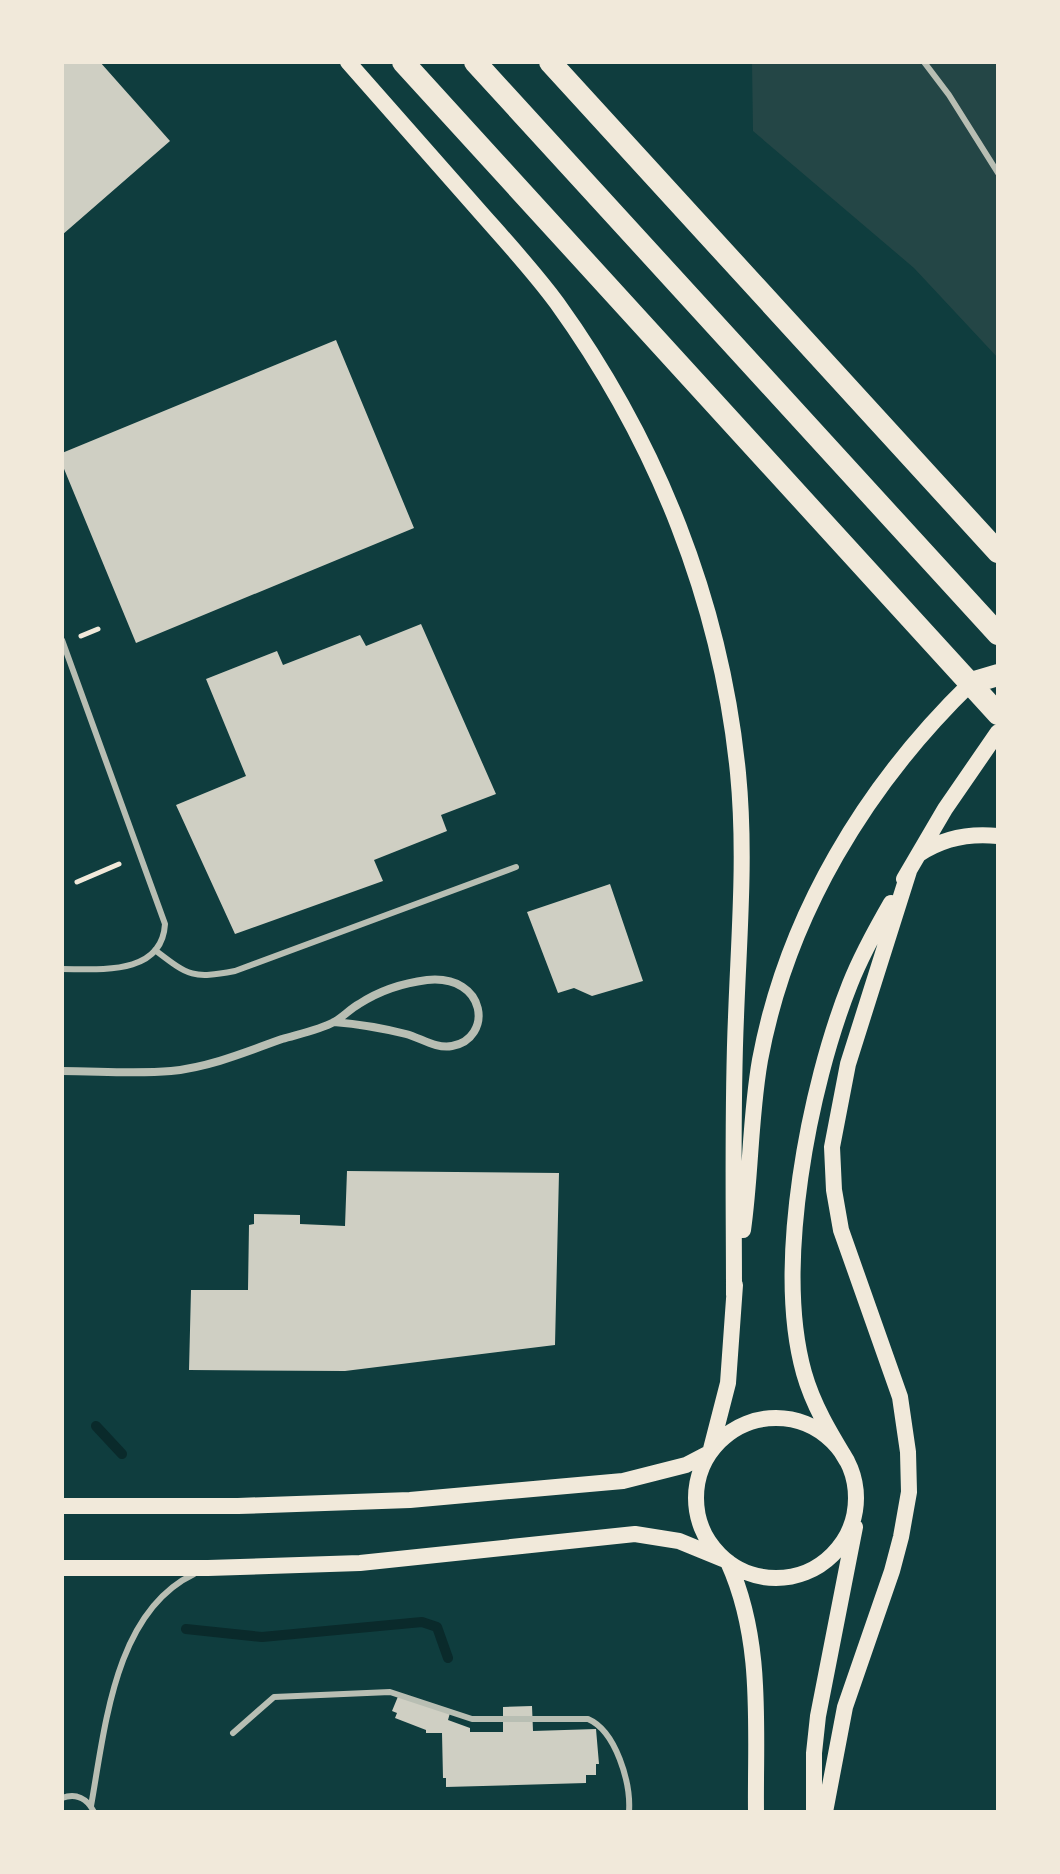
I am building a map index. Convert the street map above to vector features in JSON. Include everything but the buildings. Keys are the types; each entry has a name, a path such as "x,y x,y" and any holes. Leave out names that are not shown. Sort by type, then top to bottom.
{"highway":[{"path":"403,62 998,714"},
{"path":"475,62 998,634"},
{"path":"550,62 998,552"},
{"path":"971,683 998,675"}],"main road":[{"path":"348,62 524,262 580,338 622,406 654,467 673,508 701,586 724,675 738,773 743,877 734,1083 734,1295 728,1383 697,1486 697,1513 707,1540 726,1560 741,1571 771,1578 802,1574 828,1559 839,1548 853,1521 856,1505"},
{"path":"734,1295 760,1063 772,1008 800,930 839,850 865,807 912,745 971,683"},
{"path":"814,1812 814,1753 818,1716 832,1635 851,1557 856,1490 847,1461 813,1399 797,1341 793,1281 799,1196 813,1108 826,1052 850,984 869,942 945,809 998,732"},
{"path":"825,1812 845,1707 892,1571 909,1492 908,1452 900,1397 841,1230 834,1190 832,1147 848,1064 913,863 954,838 998,836"},
{"path":"62,1506 238,1506 410,1500 623,1481 686,1465 736,1430 748,1424 776,1419 791,1420 817,1430 829,1438 847,1461"},
{"path":"62,1568 208,1568 415,1559 581,1537 635,1534 679,1541 726,1560 745,1607 754,1651 756,1812"}],"street":[{"path":"62,1071 173,1071 223,1060 334,1022 368,999 404,984 424,980 450,980 461,984 472,993 478,1009 476,1027 470,1036 460,1044 449,1046 393,1031 334,1022"}],"lane":[{"path":"924,62 949,95 998,173"},
{"path":"62,640 165,924 164,935 155,950 133,966 115,970 62,969"},
{"path":"155,950 185,973 202,975 235,971 516,867"},
{"path":"92,1809 104,1733 133,1636 165,1592 182,1579 208,1568"},
{"path":"233,1733 274,1697 390,1692 472,1719 588,1719 606,1731 629,1784 629,1812"},
{"path":"62,1798 81,1798 92,1809"}],"path":[{"path":"78,637 98,629"},
{"path":"77,882 119,864"}],"shaded area":[{"path":"752,62 998,62 998,358 914,268 753,131"}],"waterway":[{"path":"96,1426 122,1454"},
{"path":"186,1629 262,1637 422,1622 437,1627 448,1658"}]}
